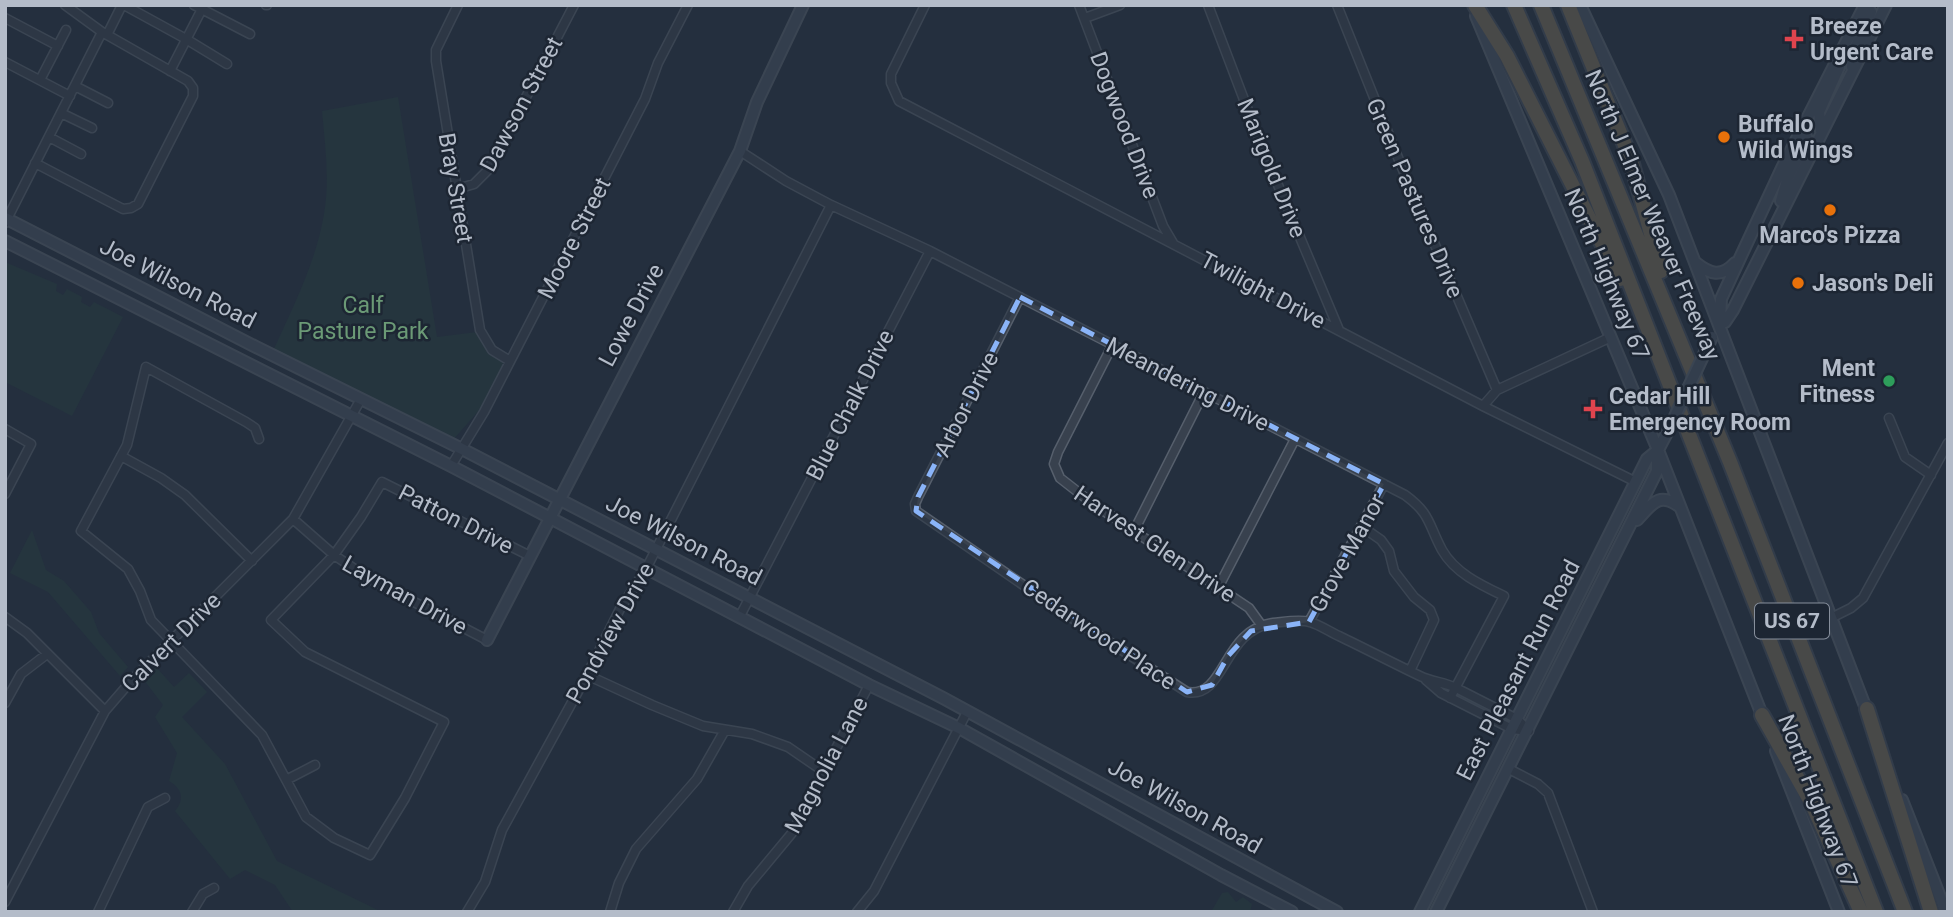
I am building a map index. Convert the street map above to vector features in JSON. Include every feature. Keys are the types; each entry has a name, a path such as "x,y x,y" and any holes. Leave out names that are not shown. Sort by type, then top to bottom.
{"highway":[{"path":"1473,5 1507,57 1660,359"},
{"name":"North J Elmer Weaver Freeway","path":"1514,5 1582,161 1876,912"},
{"name":"North J Elmer Weaver Freeway","path":"1541,5 1677,330 1905,912"},
{"path":"1568,5 1631,160 1677,330"},
{"path":"1867,709 1931,912"},
{"path":"1762,715 1811,802 1861,912"}],"main road":[{"name":"North Highway 67","path":"1473,5 1658,450 1839,912"},
{"path":"1580,5 1669,195 1946,912"},
{"name":"East Pleasant Run Road","path":"1719,324 1725,322 1733,310 1886,5"},
{"path":"1851,74 1854,50 1871,12 1865,6"},
{"name":"East Pleasant Run Road","path":"1420,912 1647,460 1658,450 1670,427 1719,324 1721,299 1803,126 1865,6"},
{"name":"Lowe Drive","path":"487,640 740,151 757,102 799,7"},
{"path":"1821,132 1819,112 1833,84 1848,38"},
{"path":"1774,226 1787,180 1807,140 1803,126"},
{"name":"Joe Wilson Road","path":"6,220 460,448 750,598 1336,912"},
{"name":"Joe Wilson Road","path":"5,241 451,466 869,685 959,728 1292,912"},
{"path":"1695,262 1712,273 1721,273 1740,258"},
{"name":"East Pleasant Run Road","path":"1436,912 1657,471 1658,450"},
{"path":"1628,530 1654,502 1664,498 1680,507"}],"street":[{"path":"36,163 123,209 131,208 138,204 193,96 188,81 104,34 65,5"},
{"path":"6,220 75,86 123,5 227,64"},
{"name":"Bray Street","path":"458,5 436,50 436,61 481,330 492,350 510,361"},
{"name":"Dawson Street","path":"457,189 474,184 488,170 574,5"},
{"name":"Moore Street","path":"451,466 484,412 645,99 658,63 688,5"},
{"name":"Twilight Drive","path":"925,5 891,74 891,83 899,101 1483,406 1636,482"},
{"name":"Dogwood Drive","path":"1079,5 1163,226 1174,243"},
{"path":"1085,19 1120,5"},
{"name":"Marigold Drive","path":"1208,5 1262,147 1339,330"},
{"name":"Green Pastures Drive","path":"1337,5 1403,170 1497,390"},
{"path":"170,71 200,7 250,34"},
{"path":"5,18 58,46"},
{"path":"40,80 66,30"},
{"path":"5,62 70,96"},
{"path":"75,86 108,103"},
{"path":"61,113 92,128"},
{"path":"49,137 81,154"},
{"name":"Meandering Drive","path":"740,151 786,181 831,205 930,250 1405,495 1426,514 1442,551 1454,566 1469,578 1504,596 1450,698"},
{"name":"Pondview Drive","path":"467,912 485,882 502,830 620,609 646,569 831,205"},
{"name":"Blue Chalk Drive","path":"740,616 930,250"},
{"name":"Arbor Drive","path":"916,511 918,497 1020,297"},
{"path":"1483,406 1497,390 1611,337"},
{"name":"Harvest Glen Drive","path":"1112,346 1054,464 1060,478 1092,503 1219,586 1249,608 1262,626"},
{"path":"259,439 255,428 246,422 146,367 132,430 81,531 128,569 151,620 262,736 288,779 306,817 334,838 370,855 405,798 444,722 305,652 271,620 334,555"},
{"path":"1135,529 1204,392"},
{"name":"Calvert Drive","path":"5,902 105,711 131,681 293,519 361,399"},
{"path":"1889,418 1905,457 1931,475"},
{"path":"5,429 31,444 5,494"},
{"path":"1219,586 1295,439"},
{"path":"1831,618 1851,608 1863,598 1948,443"},
{"path":"121,456 185,495 252,561"},
{"name":"Patton Drive","path":"334,555 382,482 530,556"},
{"name":"Grove Manor","path":"1309,622 1384,484"},
{"name":"Cedarwood Place","path":"916,511 1061,611 1187,692 1200,692 1212,685 1238,642 1251,631 1288,621 1309,622 1424,678 1446,683 1515,724"},
{"name":"Layman Drive","path":"293,519 334,555 411,603 487,640"},
{"path":"1361,526 1381,540 1389,551 1394,571 1414,597 1430,610 1434,620 1410,671"},
{"path":"5,617 27,633 105,711"},
{"path":"5,703 21,674 47,654"},
{"path":"587,674 703,726 752,734 788,747 823,771"},
{"name":"Cedarwood Place","path":"1424,678 1450,698 1515,724"},
{"name":"Magnolia Lane","path":"733,912 748,886 792,833 869,685"},
{"path":"857,912 874,891 967,712"},
{"path":"1515,724 1529,731"},
{"path":"610,912 618,883 636,849 697,779 725,730"},
{"path":"288,779 315,765"},
{"path":"1509,769 1538,784 1548,793 1593,912"},
{"path":"99,912 148,807 165,798"},
{"path":"192,912 203,894 214,888"}],"highlighted area":[{"path":"1020,297 1384,484 1309,622 1251,631 1228,656 1212,685 1187,692 916,511 918,497"}],"green space":[{"name":"Calf Pasture Park","path":"398,97 437,337 477,332 504,366 482,407 452,441 273,351 310,267 324,214 327,175 322,111"},
{"path":"5,262 57,284 56,291 63,295 67,289 82,297 81,302 90,307 94,302 123,317 72,416 5,382"},
{"path":"32,530 46,570 64,581 91,612 99,633 128,667 120,676 48,592 10,573"},
{"path":"156,667 174,687 189,673 207,692 182,717 225,764 277,861 382,912 293,912 275,885 245,870 230,879 175,811 181,795 177,787 169,781 177,753 155,717 163,705 144,680"},
{"path":"1228,892 1236,902 1243,897 1252,904 1250,912 1211,912 1222,893"}],"place":[{"name":"Breeze Urgent Care","path":"1794,39"},
{"name":"Buffalo Wild Wings","path":"1724,137"},
{"name":"Marco's Pizza","path":"1830,210"},
{"name":"Jason's Deli","path":"1798,283"},
{"name":"Ment Fitness","path":"1889,381"},
{"name":"Cedar Hill Emergency Room","path":"1593,409"}]}
